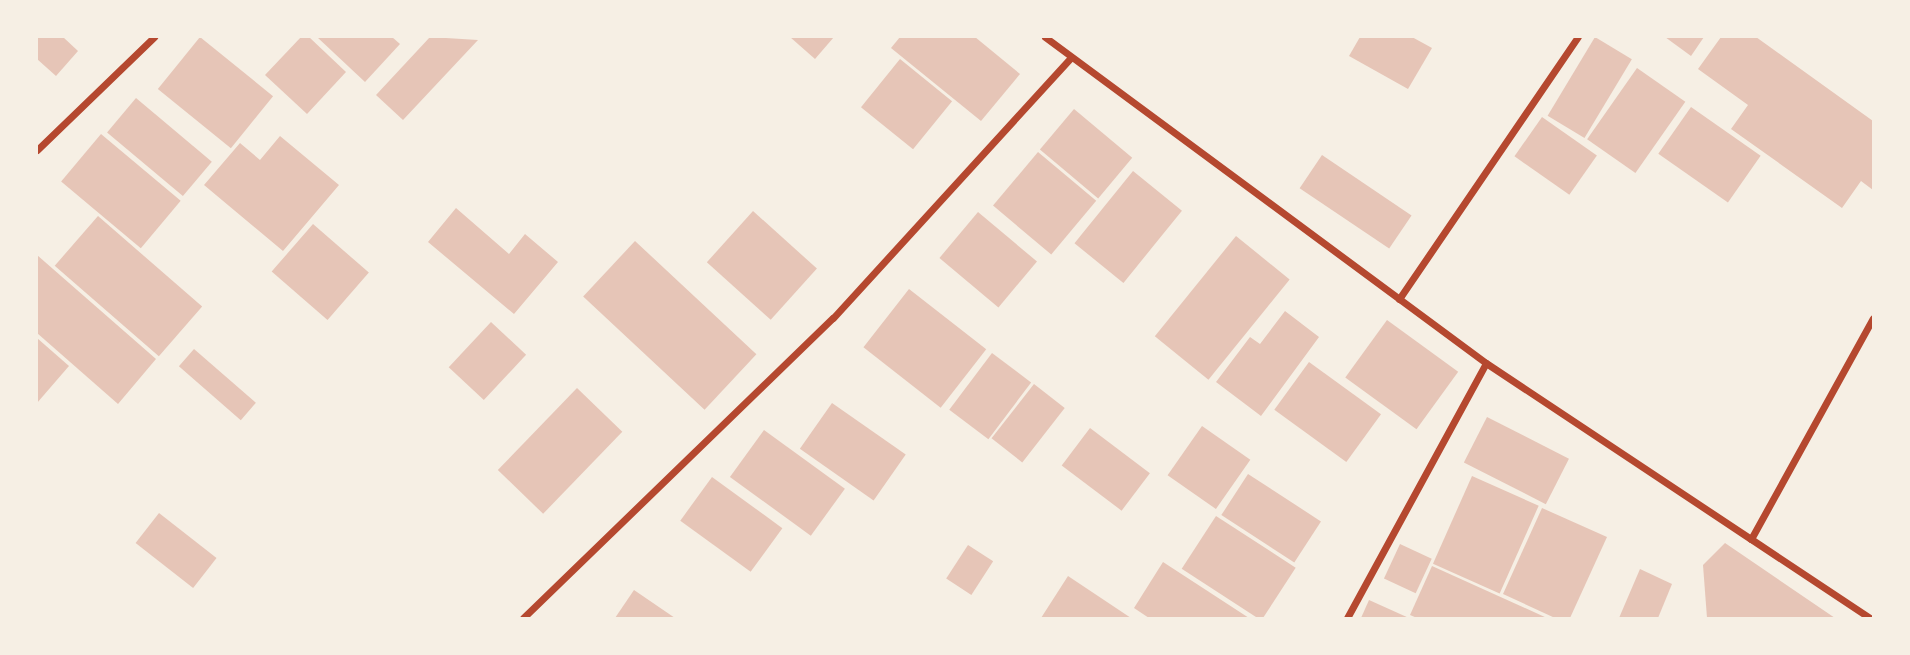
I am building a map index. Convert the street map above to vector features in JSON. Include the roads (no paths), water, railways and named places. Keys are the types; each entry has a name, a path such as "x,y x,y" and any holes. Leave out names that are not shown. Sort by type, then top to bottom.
{"street":[{"path":"37,150 154,37"},
{"path":"1045,37 1486,363 1870,618"},
{"path":"1399,299 1578,37"},
{"path":"523,618 834,318 1071,57"},
{"path":"1750,538 1873,318"},
{"path":"1347,618 1486,363"}]}
